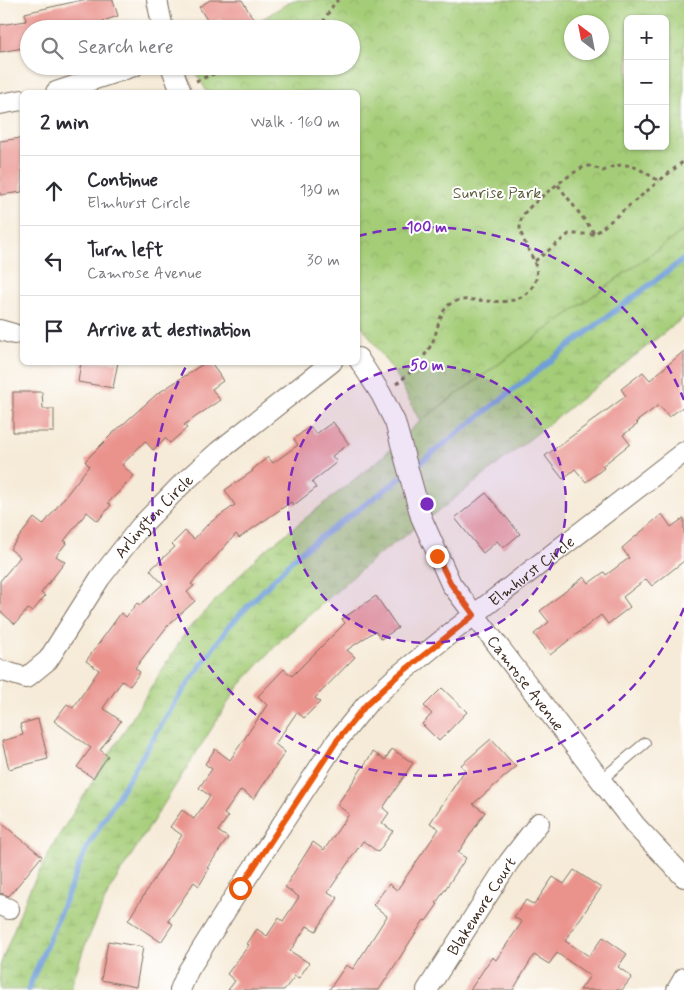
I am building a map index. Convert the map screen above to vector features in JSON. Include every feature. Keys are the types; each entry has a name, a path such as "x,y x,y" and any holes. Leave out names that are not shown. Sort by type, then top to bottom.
{"street":[{"path":"157,0 160,20"},
{"path":"62,90 107,75"},
{"path":"174,75 180,90"},
{"path":"0,104 20,100"},
{"name":"Camrose Avenue","path":"360,361 381,394 395,422 403,445 421,517 451,584 635,825 684,878"},
{"name":"Arlington Circle","path":"0,670 26,678 48,660 100,578 140,527 181,485 220,450 328,365"},
{"name":"Elmhurst Circle","path":"180,990 188,971 336,742 366,705 395,678 474,615 684,452"},
{"name":"Blakemore Court","path":"426,990 509,862 539,823"},
{"path":"676,990 684,978"}],"lane":[{"path":"601,780 645,744"}],"path":[{"path":"324,20 335,2 339,0"},
{"path":"180,90 213,75"},
{"path":"535,261 569,234 595,234 684,160"},
{"path":"381,394 412,373 432,344 442,315 451,304 465,301 487,303 519,299 531,289 536,276 535,261 520,235 520,222 526,211 577,170 588,166 603,171 617,164 631,164 659,181"},
{"path":"558,185 595,234"}],"green space":[{"name":"Sunrise Park","path":"293,0 684,0 684,230 420,421 398,378 360,323 360,90 206,90 197,75 360,75 360,20 261,20"},
{"path":"684,230 684,317 440,510 374,558 282,639 238,687 110,889 84,948 70,990 0,990 0,966 27,895 55,842 187,630 258,556 380,459 420,421"}],"building":[{"path":"82,0 113,0 118,16 106,20 26,20 25,13"},
{"path":"210,0 242,0 254,20 207,20 199,7"},
{"path":"20,22 20,49 0,52 0,25"},
{"path":"20,138 20,192 0,195 0,141"},
{"path":"684,351 684,406 669,417 659,405 636,422 638,424 623,435 630,444 602,466 604,468 586,482 575,469 563,479 545,456 626,396 621,389 643,372 650,380"},
{"path":"81,365 117,365 113,388 78,382"},
{"path":"201,365 213,365 223,381 212,389 220,400 184,425 187,428 170,443 165,438 153,450 145,441 122,465 134,476 108,503 111,505 98,521 87,512 64,541 67,542 56,556 65,562 41,593 45,596 32,612 28,609 15,624 0,611 0,581 20,557 10,549 34,518 43,525 89,466 85,461 157,394"},
{"path":"13,392 42,392 43,409 54,409 54,432 13,432"},
{"path":"333,422 349,444 332,456 337,462 312,482 316,488 294,505 291,502 239,538 236,534 191,584 194,586 187,592 195,601 169,624 135,668 140,672 130,686 122,681 103,708 121,721 100,750 108,756 93,778 77,767 91,748 54,721 67,704 73,708 99,670 86,661 121,613 126,617 137,603 140,605 163,584 150,570 175,547 172,544 185,531 194,539 208,524 235,505 225,490 253,471 268,457 273,463 298,445 294,439 310,426 316,434"},
{"path":"486,493 520,534 503,548 497,541 483,553 455,518"},
{"path":"662,514 671,527 684,518 684,561 652,586 646,579 623,597 630,607 608,624 601,615 550,655 534,634 549,622 540,611 584,577 589,583 604,572 606,575 629,558 622,548"},
{"path":"376,596 398,628 381,639 375,631 347,650 355,657 315,698 320,702 304,718 297,712 275,744 285,752 254,799 241,790 224,814 228,817 218,831 228,838 207,868 209,869 199,886 194,882 168,921 173,924 161,942 128,920 182,835 170,827 182,810 194,819 210,796 199,788 212,769 205,764 215,749 230,760 267,705 258,696 284,669 292,676 345,623 342,619"},
{"path":"442,688 467,712 439,741 422,724 432,714 424,706"},
{"path":"38,719 48,759 9,769 2,741 23,735 20,724"},
{"path":"491,739 516,767 473,804 485,812 458,853 466,858 436,903 438,904 426,921 424,920 379,990 329,990 346,965 353,969 387,916 373,905 389,884 397,890 439,829 430,823 465,770 461,765"},
{"path":"392,749 413,763 383,808 389,813 382,823 393,831 378,852 363,841 328,892 338,898 316,931 307,926 290,951 309,963 299,978 295,976 284,990 228,990 235,981 227,974 249,945 247,944 257,929 267,936 279,918 283,921 299,897 285,887 313,842 324,850 349,814 337,805 373,752 385,760"},
{"path":"0,822 42,856 9,896 0,893"},
{"path":"574,870 601,888 565,941 589,956 603,937 627,954 618,967 632,977 622,990 580,990 590,976 557,953 549,964 534,955 513,990 470,990 492,957 496,960 522,922 514,917 526,900 534,905 553,877 564,884"},
{"path":"108,941 143,947 136,987 101,980"}],"waterway":[{"path":"412,469 684,259"},
{"path":"28,990 86,849 177,699 229,626 298,554 405,475"}],"route":[{"path":"240,888 336,742 366,705 395,678 474,615 451,584 437,556"}]}
